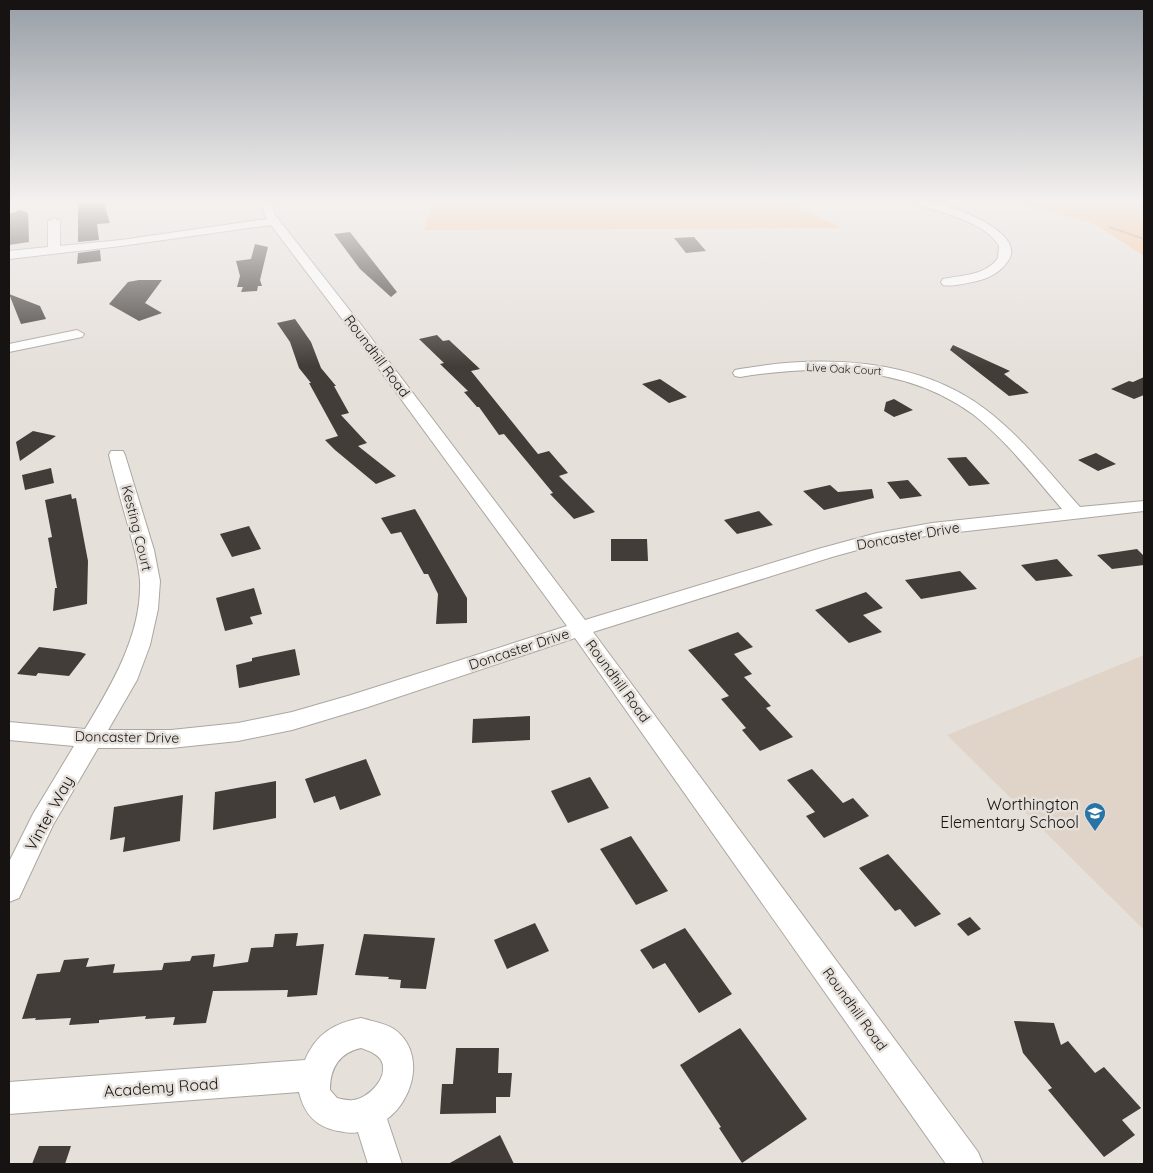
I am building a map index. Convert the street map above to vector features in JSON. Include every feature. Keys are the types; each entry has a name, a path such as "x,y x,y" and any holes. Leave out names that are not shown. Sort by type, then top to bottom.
{"street":[{"name":"Roundhill Road","path":"304,257 580,629 966,1164"},
{"path":"947,282 970,279 996,268 1005,257"},
{"path":"9,348 78,334"},
{"name":"Live Oak Court","path":"740,373 779,367 863,368 888,371 938,387 960,399 994,425 1075,513"},
{"name":"Kesting Court","path":"93,739 126,680 139,645 148,609 150,581 144,550 117,455"},
{"name":"Doncaster Drive","path":"9,731 93,739 171,740 238,732 292,721 357,702 580,629 876,539 932,529 1144,506"},
{"name":"Vinter Way","path":"9,890 42,821 93,739"},
{"path":"361,1033 372,1034 385,1039 394,1050 399,1066 398,1080 386,1101 369,1114 349,1118 329,1112 319,1102 314,1089 314,1075 321,1057 332,1044 346,1036 361,1033"},
{"name":"Academy Road","path":"9,1098 314,1075"},
{"path":"369,1114 385,1164"}],"shaded area":[{"name":"Worthington Elementary School","path":"1144,655 1144,930 947,735"}],"building":[{"path":"78,257 101,257 101,261 77,264"},
{"path":"252,257 266,257 260,280 262,286 258,286 257,291 241,292 243,287 237,287 240,276 236,261 251,259"},
{"path":"351,257 369,257 397,292 391,297 360,269"},
{"path":"162,280 145,303 162,313 139,321 109,304 128,282"},
{"path":"9,294 40,306 46,319 21,324"},
{"path":"295,319 311,342 321,368 336,386 334,386 349,413 341,415 367,443 358,446 396,476 376,484 325,440 338,436 309,383 311,383 299,368 290,342 277,323"},
{"path":"437,335 443,341 449,340 480,369 471,371 538,454 549,451 568,473 559,476 595,512 574,519 550,494 553,493 504,434 499,435 479,407 464,392 468,391 440,364 444,363 419,339"},
{"path":"953,345 1010,371 1004,374 1029,393 1009,396 950,350"},
{"path":"1144,377 1144,395 1134,399 1111,389 1129,381 1133,382"},
{"path":"660,379 687,397 669,403 642,384"},
{"path":"894,399 913,410 894,417 884,411 886,402"},
{"path":"33,431 56,436 20,461 16,442"},
{"path":"1096,453 1116,464 1098,471 1078,460"},
{"path":"966,457 990,484 969,486 947,458"},
{"path":"51,468 54,483 25,490 22,475"},
{"path":"908,480 922,496 900,499 887,482"},
{"path":"830,485 838,492 872,489 874,498 824,510 803,491"},
{"path":"71,494 72,499 76,498 88,561 87,604 53,611 55,588 57,588 48,538 52,537 45,500"},
{"path":"415,509 467,598 467,623 436,624 438,594 428,574 424,574 401,532 391,534 381,518"},
{"path":"759,511 773,525 737,534 724,520"},
{"path":"249,526 261,549 232,557 220,534"},
{"path":"611,539 647,539 648,561 611,561"},
{"path":"1137,549 1144,556 1144,565 1112,569 1097,555"},
{"path":"1057,559 1073,576 1036,581 1021,565"},
{"path":"960,571 977,589 921,599 905,580"},
{"path":"254,588 262,614 250,617 253,624 225,631 216,598"},
{"path":"866,592 883,608 863,615 882,632 849,643 815,610"},
{"path":"738,632 753,647 734,654 752,674 744,677 771,706 766,708 793,737 760,751 742,730 746,728 721,699 729,696 688,650"},
{"path":"39,647 86,654 69,676 38,673 36,676 17,674"},
{"path":"295,649 300,675 239,688 236,665 252,661 252,658"},
{"path":"530,716 530,740 472,743 473,719"},
{"path":"366,759 381,795 340,810 335,796 314,803 305,779"},
{"path":"812,769 843,803 853,798 869,816 824,838 806,816 815,812 787,780"},
{"path":"590,777 609,808 568,823 551,791"},
{"path":"276,781 276,818 213,830 215,792"},
{"path":"183,795 180,841 123,852 125,837 110,840 114,807"},
{"path":"631,836 668,891 636,905 600,849"},
{"path":"888,854 941,914 915,927 900,909 895,911 859,868"},
{"path":"970,917 981,929 968,936 957,924"},
{"path":"535,923 549,951 507,969 494,940"},
{"path":"685,928 732,994 699,1013 665,963 653,969 640,950"},
{"path":"298,933 296,946 324,944 317,995 287,997 288,990 213,991 206,1023 173,1025 175,1017 145,1019 146,1016 69,1025 71,1018 22,1019 37,974 60,972 64,960 89,958 86,967 115,964 113,973 162,970 164,963 190,961 192,956 215,954 213,967 248,962 251,948 273,947 275,934"},
{"path":"364,934 435,938 426,989 400,988 401,980 388,979 389,977 355,975"},
{"path":"1014,1021 1054,1023 1061,1045 1068,1041 1095,1073 1104,1067 1141,1108 1122,1120 1135,1135 1104,1157 1048,1090 1052,1088 1023,1053"},
{"path":"740,1028 807,1119 742,1163 719,1128 721,1127 680,1065"},
{"path":"456,1048 499,1048 498,1073 512,1073 510,1097 496,1097 496,1113 440,1114 442,1084 453,1084"},
{"path":"500,1135 514,1164 448,1164"},
{"path":"39,1146 71,1146 65,1164 32,1164"}],"place":[{"name":"Worthington Elementary School","path":"1095,832"}]}
